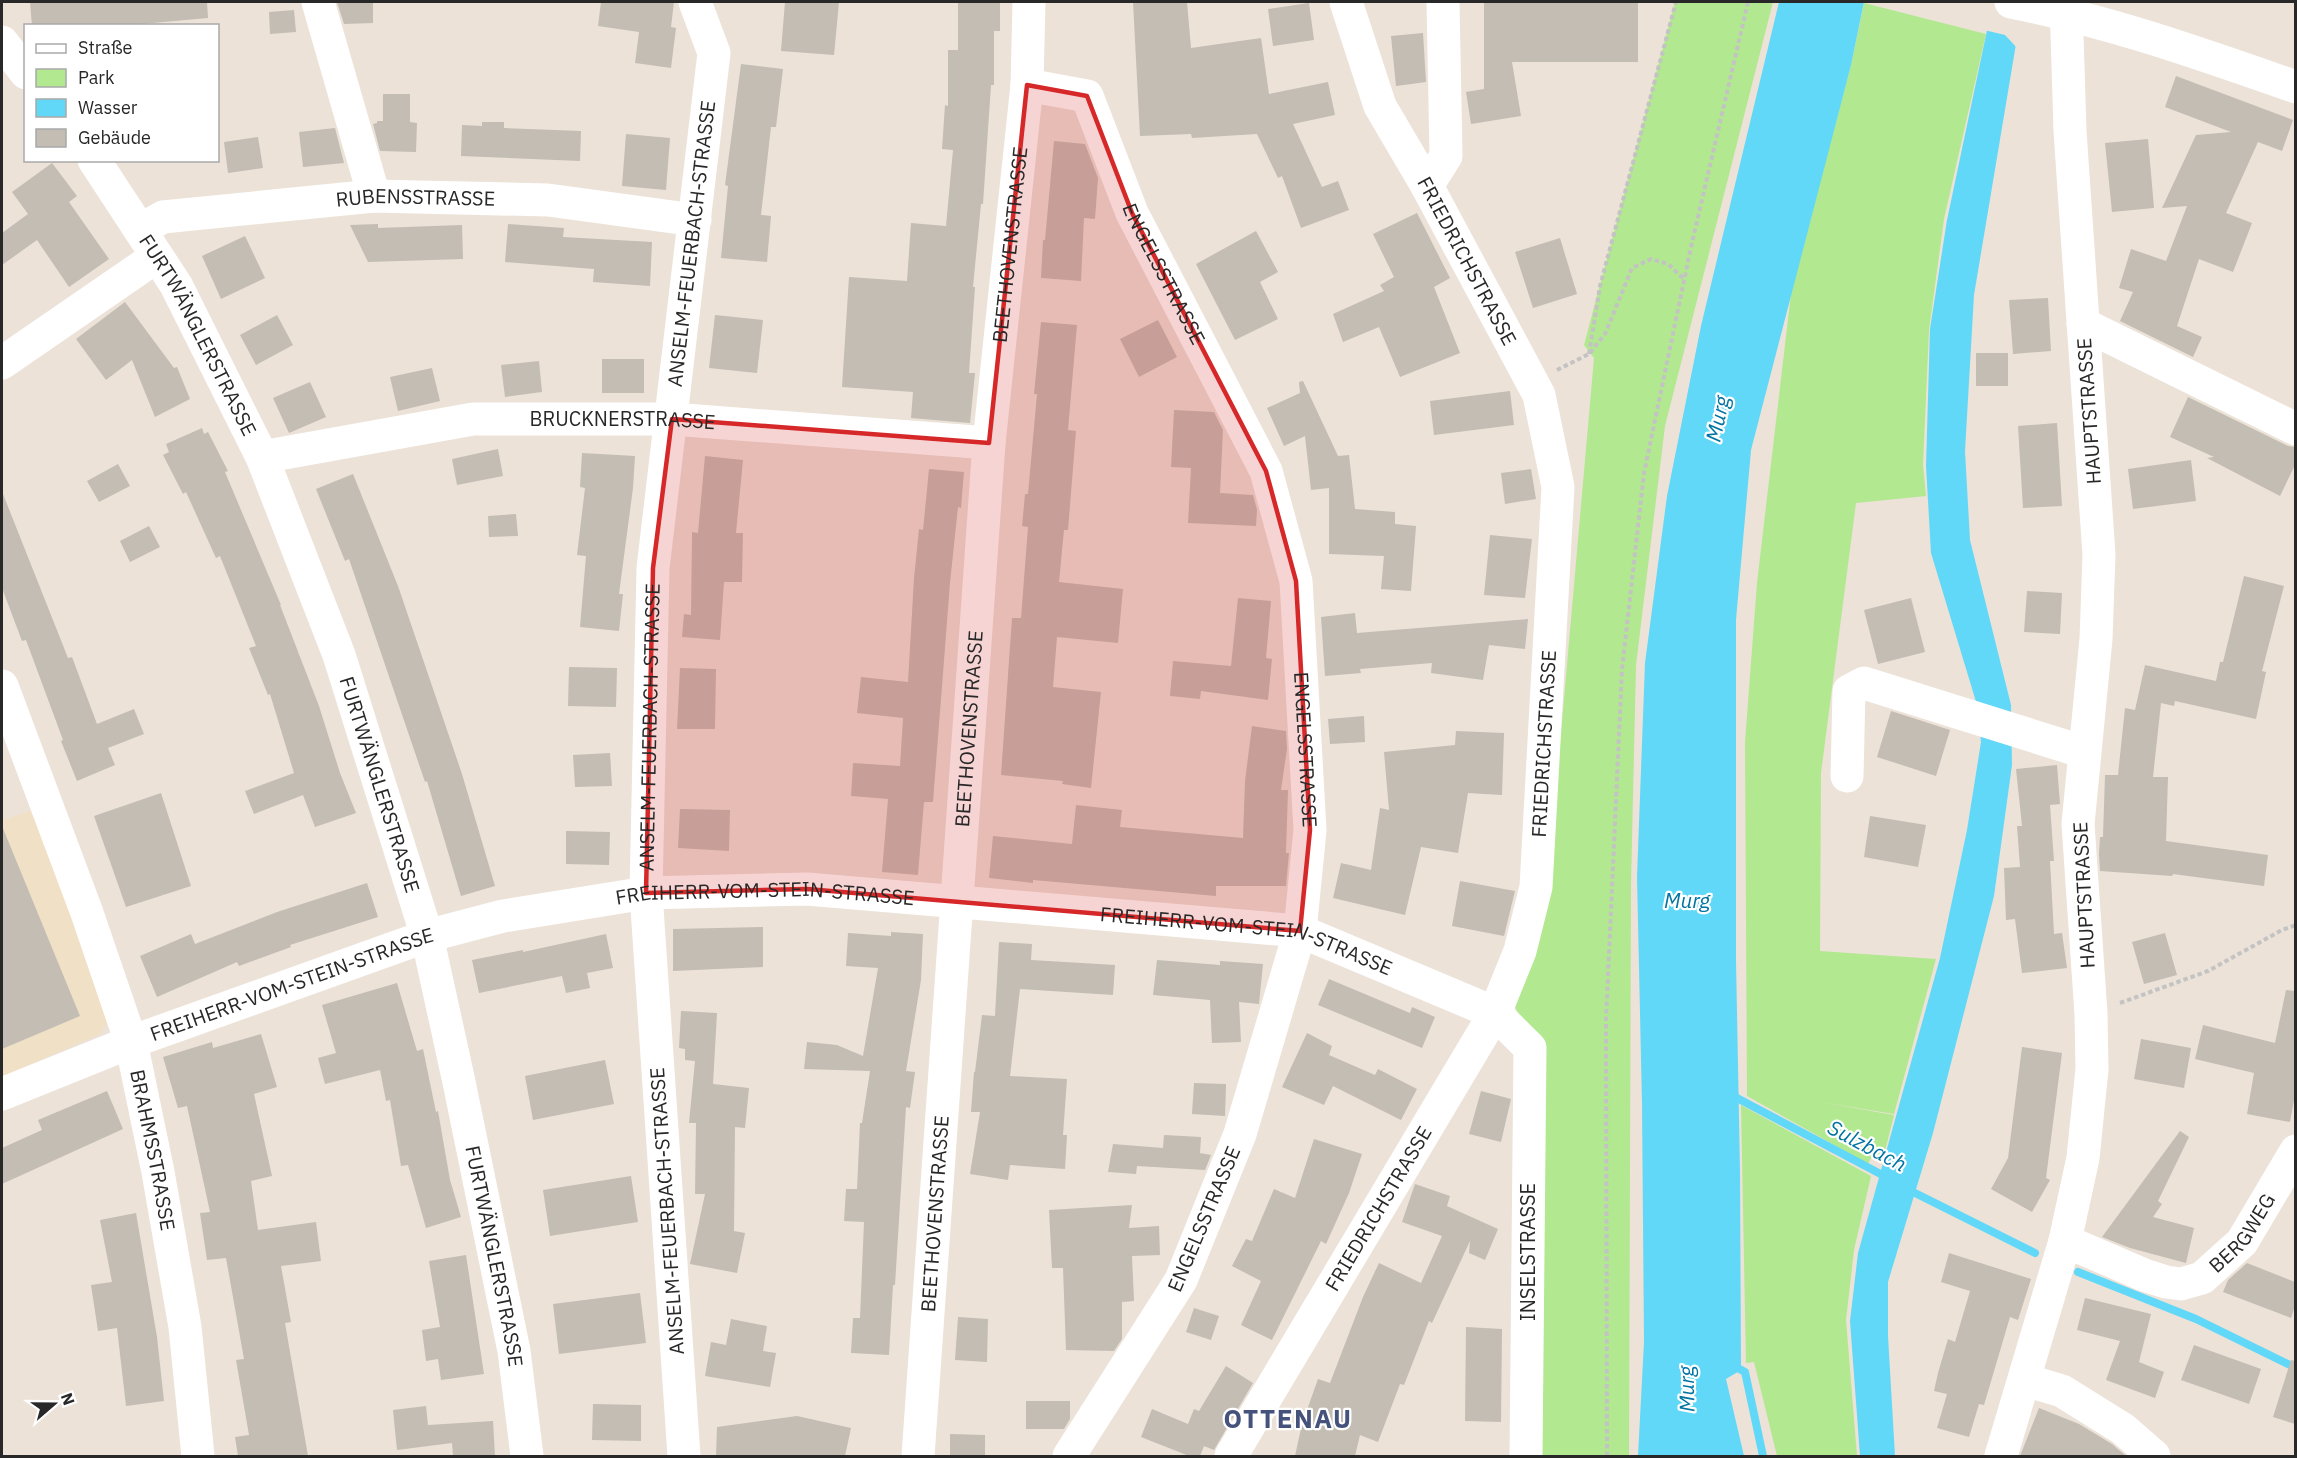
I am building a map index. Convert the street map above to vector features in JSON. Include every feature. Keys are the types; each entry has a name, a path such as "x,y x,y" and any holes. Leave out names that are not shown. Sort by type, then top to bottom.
{"street":[{"path":"318,2 374,196"},
{"name":"ANSELM-FEUERBACH-STRASSE","path":"684,1456 646,893 653,568 714,53 695,2"},
{"name":"BEETHOVENSTRASSE","path":"918,1456 989,443 1027,85 1029,2"},
{"name":"FRIEDRICHSTRASSE","path":"1231,1456 1495,1013 1520,951 1536,887 1558,487 1539,395 1427,186 1380,106 1346,2"},
{"path":"1427,186 1446,156 1443,2"},
{"path":"2022,4 2066,7 2295,87"},
{"name":"HAUPTSTRASSE","path":"2001,1456 2065,1241 2083,1158 2092,1069 2091,1014 2078,824 2096,639 2099,555 2070,131 2066,7"},
{"path":"2,42 24,70"},
{"name":"ENGELSSTRASSE","path":"1027,85 1087,96 1132,213 1266,471 1296,581 1310,830 1300,931 1240,1134 1181,1280 1069,1456"},
{"name":"FURTWÄNGLERSTRASSE","path":"95,162 176,285 261,457 339,655 427,936 514,1351 527,1456"},
{"name":"RUBENSSTRASSE","path":"2,363 148,243 163,217 374,196 548,200 695,220"},
{"name":"HAUPTSTRASSE","path":"2083,324 2295,429"},
{"name":"BRUCKNERSTRASSE","path":"261,457 473,419 672,419 989,443"},
{"path":"1847,776 1849,691 1864,683 2084,752"},
{"name":"BRAHMSSTRASSE","path":"2,686 83,902 132,1042 185,1327 198,1456"},
{"name":"FREIHERR-VOM-STEIN-STRASSE","path":"2,1095 132,1042 427,936 502,916 646,893 807,889 1300,931 1495,1013 1530,1048"},
{"name":"INSELSTRASSE","path":"1526,1456 1530,1048"},
{"name":"BERGWEG","path":"2065,1241 2166,1282 2181,1284 2202,1278 2242,1242 2295,1151"},
{"path":"2025,1380 2062,1391 2123,1429 2154,1456"}],"path":[{"path":"1676,2 1600,286 1589,354 1605,334 1632,268 1651,259 1668,264 1684,279"},
{"path":"1607,1456 1606,1020 1622,669 1644,473 1684,279 1748,2"},
{"path":"2091,1014 2208,971 2295,925"}],"highlighted area":[{"path":"1027,85 1087,96 1132,213 1266,471 1296,581 1310,830 1300,931 807,889 646,893 653,568 672,419 989,443"}],"shaded area":[{"path":"37,808 108,1021 100,1034 2,1077 2,821"}],"green space":[{"path":"1675,2 1773,2 1665,426 1636,665 1631,883 1629,1456 1539,1456 1519,1016 1513,1001 1547,892 1594,358 1584,345"},
{"path":"1864,3 1986,34 1944,219 1929,330 1923,465 1926,496 1856,503 1821,773 1820,951 1936,959 1894,1114 1820,1102 1894,1115 1882,1163 1872,1156 1868,1164 1747,1096 1745,742 1757,583 1792,285 1851,65"},
{"path":"1741,1105 1871,1176 1854,1250 1846,1320 1857,1456 1777,1456 1754,1362 1746,1363"}],"water":[{"name":"Murg","path":"1779,2 1864,2 1851,65 1751,450 1736,620 1736,960 1741,1370 1726,1379 1744,1456 1638,1456 1644,1342 1637,877 1645,663 1667,496 1701,326"},
{"path":"1993,2 2023,2 1974,295 1965,451 1970,540 2011,705 2012,765 1994,896 1933,1133 1888,1282 1888,1336 1895,1456 1860,1456 1850,1321 1858,1253 1940,958 1967,830 1981,742 1977,705 1931,553 1926,466 1930,329 1947,220"}],"pier":[{"path":"1990,2 2026,2 2018,49 2005,35 1984,30"}],"building":[{"path":"30,2 207,2 208,18 141,24 32,24"},
{"path":"337,2 373,2 373,23 344,24"},
{"path":"601,2 674,2 671,27 676,28 671,68 635,63 639,32 598,26"},
{"path":"785,2 839,2 834,55 781,51"},
{"path":"958,2 1000,2 1000,31 994,31 994,85 991,85 983,204 981,204 973,287 975,287 969,373 975,373 970,423 911,418 913,392 842,387 849,277 907,281 911,223 946,226 953,150 942,149 945,105 948,106 948,50 958,50"},
{"path":"1133,2 1187,2 1191,48 1261,38 1269,94 1328,82 1335,115 1293,124 1322,187 1338,181 1349,210 1301,228 1282,176 1278,178 1257,134 1192,138 1191,134 1140,136"},
{"path":"1484,2 1638,2 1638,62 1512,62 1521,116 1471,124 1466,92 1484,89"},
{"path":"1309,3 1314,40 1273,46 1268,9"},
{"path":"294,10 296,32 270,34 269,12"},
{"path":"1423,33 1426,82 1396,86 1391,36"},
{"path":"741,64 783,69 776,127 771,127 761,215 771,216 767,262 721,258 728,186 725,185"},
{"path":"2176,76 2293,120 2282,151 2258,142 2226,213 2252,223 2233,272 2199,259 2177,326 2202,337 2193,357 2120,321 2133,292 2119,288 2131,249 2166,261 2187,206 2162,208 2196,135 2231,132 2165,107"},
{"path":"383,94 410,94 410,122 417,123 416,152 380,151 373,124 383,121"},
{"path":"482,122 504,122 504,128 581,131 580,161 461,156 462,125 482,126"},
{"path":"335,128 344,163 303,167 299,132"},
{"path":"626,134 670,138 666,190 622,186"},
{"path":"258,137 263,168 228,173 224,142"},
{"path":"2148,139 2154,208 2112,212 2105,143"},
{"path":"1054,141 1085,144 1098,178 1095,219 1084,218 1081,281 1041,278"},
{"path":"52,163 77,196 69,202 109,259 69,287 37,240 2,265 2,233 28,214 12,192"},
{"path":"1417,213 1450,278 1434,287 1460,353 1400,377 1379,327 1343,342 1333,314 1384,291 1380,285 1394,277 1373,234"},
{"path":"378,224 378,228 462,225 463,259 368,262 350,225"},
{"path":"508,224 564,228 563,237 652,242 650,286 593,282 594,269 505,262"},
{"path":"1256,231 1278,272 1260,282 1278,319 1235,340 1196,264"},
{"path":"245,236 265,278 221,299 202,256"},
{"path":"1560,238 1577,294 1533,308 1515,252"},
{"path":"2048,298 2051,351 2013,354 2009,300"},
{"path":"125,302 174,368 177,367 190,399 155,417 132,360 106,380 76,339"},
{"path":"277,315 293,345 256,365 240,335"},
{"path":"715,315 763,320 757,373 709,368"},
{"path":"1158,320 1177,357 1139,377 1120,339"},
{"path":"1041,322 1077,325 1068,430 1076,431 1068,530 1064,530 1059,582 1123,589 1118,643 1057,637 1053,687 1101,692 1091,788 1062,784 1063,781 1001,775 1012,618 1021,618 1028,527 1022,526 1025,494 1028,494"},
{"path":"1976,353 2008,353 2008,386 1976,386"},
{"path":"602,359 644,359 644,393 602,393"},
{"path":"539,361 542,392 505,397 501,365"},
{"path":"432,368 440,401 398,411 390,377"},
{"path":"1303,381 1338,456 1349,455 1355,509 1395,512 1395,524 1416,526 1411,591 1381,589 1384,556 1329,554 1329,488 1311,490 1305,436 1284,446 1267,408 1300,393 1299,382"},
{"path":"310,382 326,417 289,433 273,398"},
{"path":"1510,391 1514,425 1434,435 1430,401"},
{"path":"2188,397 2288,446 2295,447 2295,465 2280,496 2207,458 2214,457 2170,437"},
{"path":"1174,410 1214,412 1223,430 1220,493 1253,495 1257,510 1256,526 1188,523 1191,468 1171,467"},
{"path":"2057,423 2062,506 2023,508 2018,426"},
{"path":"202,428 204,434 208,432 228,471 225,472 281,605 356,813 315,827 303,795 254,814 245,791 294,773 270,694 268,695 249,648 256,646 220,556 216,558 186,492 183,494 163,455 169,452 166,444"},
{"path":"498,449 503,476 457,485 452,459"},
{"path":"582,453 635,456 619,594 623,594 619,631 580,627 586,556 577,555 585,488 580,487"},
{"path":"705,456 743,460 736,533 743,533 742,582 724,582 720,640 682,637 684,614 691,615 692,532 698,533"},
{"path":"2191,460 2196,501 2133,509 2128,469"},
{"path":"118,464 130,486 99,502 87,481"},
{"path":"929,469 964,472 950,583 933,802 924,802 918,875 882,872 888,799 851,796 853,763 900,766 903,718 857,713 861,677 908,682 914,578 919,529 923,530"},
{"path":"1531,469 1536,499 1505,504 1501,473"},
{"path":"353,474 398,586 462,774 495,886 461,896 427,781 425,782 349,559 345,561 316,489"},
{"path":"3,494 68,658 72,657 97,724 134,709 144,734 108,748 115,765 77,781 26,640 22,641 2,588"},
{"path":"516,514 518,536 489,537 488,516"},
{"path":"149,526 160,547 130,562 120,541"},
{"path":"1490,535 1532,539 1525,598 1484,595"},
{"path":"2244,576 2284,586 2262,671 2266,672 2256,719 2175,701 2174,706 2161,703 2153,777 2168,777 2166,841 2268,855 2264,886 2173,874 2172,876 2100,871 2099,854 2100,837 2103,837 2105,775 2118,775 2125,708 2135,710 2145,665 2216,681 2220,662 2223,662"},
{"path":"2027,591 2062,593 2060,634 2024,632"},
{"path":"1238,598 1271,601 1266,658 1272,659 1268,700 1201,691 1200,699 1170,696 1173,661 1231,666"},
{"path":"1911,598 1925,652 1878,664 1864,610"},
{"path":"1355,613 1357,633 1528,619 1525,649 1489,645 1483,680 1431,673 1432,663 1360,669 1361,673 1325,676 1321,617"},
{"path":"569,667 617,668 616,707 568,706"},
{"path":"680,668 716,669 715,729 677,729"},
{"path":"1891,711 1950,730 1936,776 1877,757"},
{"path":"1364,716 1365,742 1330,744 1328,719"},
{"path":"1252,726 1286,731 1287,749 1281,790 1288,790 1286,853 1289,853 1286,886 1216,886 1216,896 989,878 993,836 1072,844 1076,805 1122,810 1120,827 1243,838 1245,781"},
{"path":"1456,731 1504,733 1502,795 1468,793 1458,853 1421,847 1405,915 1333,898 1341,863 1371,870 1380,808 1389,810 1384,752 1455,745"},
{"path":"610,753 612,786 575,787 573,755"},
{"path":"2057,765 2060,804 2050,805 2054,861 2050,861 2054,934 2062,933 2067,968 2022,973 2015,919 2006,920 2004,868 2020,867 2017,826 2022,826 2016,769"},
{"path":"161,793 191,886 126,907 94,816"},
{"path":"680,809 730,810 729,851 678,848"},
{"path":"1870,816 1926,825 1918,867 1864,857"},
{"path":"2,826 80,1016 2,1049"},
{"path":"566,831 610,832 609,865 566,864"},
{"path":"1460,881 1515,891 1504,936 1452,926"},
{"path":"367,883 378,917 290,945 291,947 239,966 237,962 157,997 140,956 191,934 195,944 277,912"},
{"path":"763,927 763,967 673,971 673,929"},
{"path":"891,932 923,934 921,980 906,1071 915,1072 910,1108 906,1107 889,1355 851,1353 853,1318 860,1318 864,1222 844,1221 846,1189 857,1189 860,1123 862,1123 870,1071 804,1069 807,1042 837,1045 863,1056 878,968 846,966 848,933 891,936"},
{"path":"2165,933 2177,975 2144,984 2132,942"},
{"path":"606,934 613,968 587,973 590,988 566,993 562,976 479,993 472,960 523,950 523,952"},
{"path":"999,942 1032,944 1031,960 1115,965 1113,995 1020,989 1010,1076 1067,1079 1063,1135 1067,1135 1065,1169 1010,1165 1008,1180 970,1174 980,1112 971,1112 974,1072 982,1015 995,1016"},
{"path":"1157,960 1220,965 1220,961 1263,964 1259,1004 1239,1002 1241,1042 1212,1043 1210,1000 1153,995"},
{"path":"1329,979 1410,1013 1412,1007 1435,1017 1422,1048 1318,1005"},
{"path":"397,983 417,1051 423,1049 436,1112 438,1111 450,1180 461,1217 426,1228 408,1165 401,1166 390,1100 386,1101 380,1070 325,1084 318,1058 336,1053 322,1005"},
{"path":"2286,990 2295,991 2295,1095 2290,1122 2247,1114 2254,1073 2195,1059 2203,1025 2275,1043"},
{"path":"681,1011 717,1013 713,1084 749,1088 745,1128 735,1127 734,1231 745,1233 737,1273 690,1264 705,1194 695,1194 696,1123 689,1123 695,1061 685,1060 685,1049 679,1048"},
{"path":"1307,1033 1332,1046 1329,1055 1375,1075 1378,1069 1417,1089 1401,1120 1333,1086 1324,1105 1282,1087"},
{"path":"261,1034 277,1087 254,1094 272,1176 251,1181 258,1230 316,1222 321,1261 281,1266 291,1322 285,1323 308,1456 238,1456 235,1437 249,1435 236,1360 244,1359 226,1258 207,1260 200,1213 210,1212 187,1106 178,1108 163,1057 212,1042 213,1048"},
{"path":"2141,1039 2191,1048 2184,1088 2134,1079"},
{"path":"2022,1047 2062,1053 2046,1178 2050,1180 2032,1212 1991,1189 2008,1158"},
{"path":"605,1060 614,1104 533,1120 525,1076"},
{"path":"1194,1083 1226,1084 1225,1116 1192,1114"},
{"path":"107,1091 123,1129 2,1184 2,1148 42,1130 38,1120"},
{"path":"1481,1091 1511,1099 1501,1142 1469,1134"},
{"path":"2180,1131 2189,1137 2158,1201 2162,1204 2153,1217 2194,1228 2186,1263 2130,1248 2102,1237"},
{"path":"1164,1135 1201,1137 1200,1153 1211,1155 1205,1170 1137,1166 1136,1174 1108,1172 1113,1144 1163,1148"},
{"path":"1314,1139 1362,1154 1349,1193 1326,1244 1321,1241 1272,1340 1241,1325 1261,1281 1232,1266 1246,1239 1252,1241 1274,1189 1295,1198"},
{"path":"631,1176 638,1222 550,1236 543,1190"},
{"path":"1415,1184 1450,1196 1447,1206 1498,1229 1485,1260 1469,1253 1470,1241 1432,1323 1429,1321 1404,1385 1400,1384 1378,1442 1360,1435 1355,1456 1295,1456 1302,1424 1318,1379 1330,1383 1363,1297 1379,1263 1421,1283 1442,1236 1402,1222"},
{"path":"1132,1205 1129,1228 1159,1226 1160,1255 1132,1256 1134,1301 1122,1302 1122,1339 1114,1351 1066,1350 1063,1268 1052,1268 1049,1210"},
{"path":"136,1213 157,1337 164,1401 126,1406 117,1328 98,1331 91,1285 112,1282 100,1220"},
{"path":"1949,1253 2031,1279 2018,1320 2010,1317 1984,1405 1979,1404 1969,1437 1937,1428 1947,1394 1934,1391 1938,1373 1948,1339 1955,1342 1970,1291 1941,1282"},
{"path":"466,1255 484,1374 441,1380 438,1359 426,1361 422,1330 440,1327 429,1261"},
{"path":"2247,1263 2295,1282 2295,1306 2291,1318 2223,1292 2228,1280"},
{"path":"640,1293 646,1343 559,1354 553,1304"},
{"path":"2085,1298 2151,1314 2139,1362 2164,1372 2155,1398 2106,1380 2120,1341 2077,1330"},
{"path":"1194,1308 1219,1316 1211,1340 1186,1332"},
{"path":"958,1317 988,1319 987,1362 955,1360"},
{"path":"731,1319 767,1326 763,1351 776,1353 770,1387 705,1376 711,1342 726,1345"},
{"path":"1466,1327 1502,1329 1501,1422 1465,1421"},
{"path":"2194,1345 2261,1369 2249,1404 2181,1380"},
{"path":"2291,1360 2295,1361 2295,1424 2273,1417"},
{"path":"1226,1366 1253,1383 1214,1450 1204,1446 1200,1456 1189,1456 1141,1437 1152,1409 1188,1424 1194,1409 1199,1411"},
{"path":"1026,1401 1070,1401 1070,1419 1064,1429 1026,1429"},
{"path":"593,1404 641,1405 641,1441 592,1440"},
{"path":"426,1406 428,1425 493,1421 495,1456 453,1456 452,1443 397,1450 393,1410"},
{"path":"2039,1408 2079,1424 2112,1444 2126,1456 2020,1456"},
{"path":"797,1416 851,1428 845,1456 716,1456 717,1427"},
{"path":"950,1434 985,1435 985,1456 950,1456"}],"waterway":[{"name":"Sulzbach","path":"1731,1092 1737,1098 1890,1179"},
{"name":"Sulzbach","path":"1907,1189 2035,1253"},
{"name":"Sulzbach","path":"2078,1272 2196,1319 2296,1368"},
{"path":"1732,1365 1745,1372 1763,1456"}],"district":[{"name":"OTTENAU","path":"1288,1419"}]}
